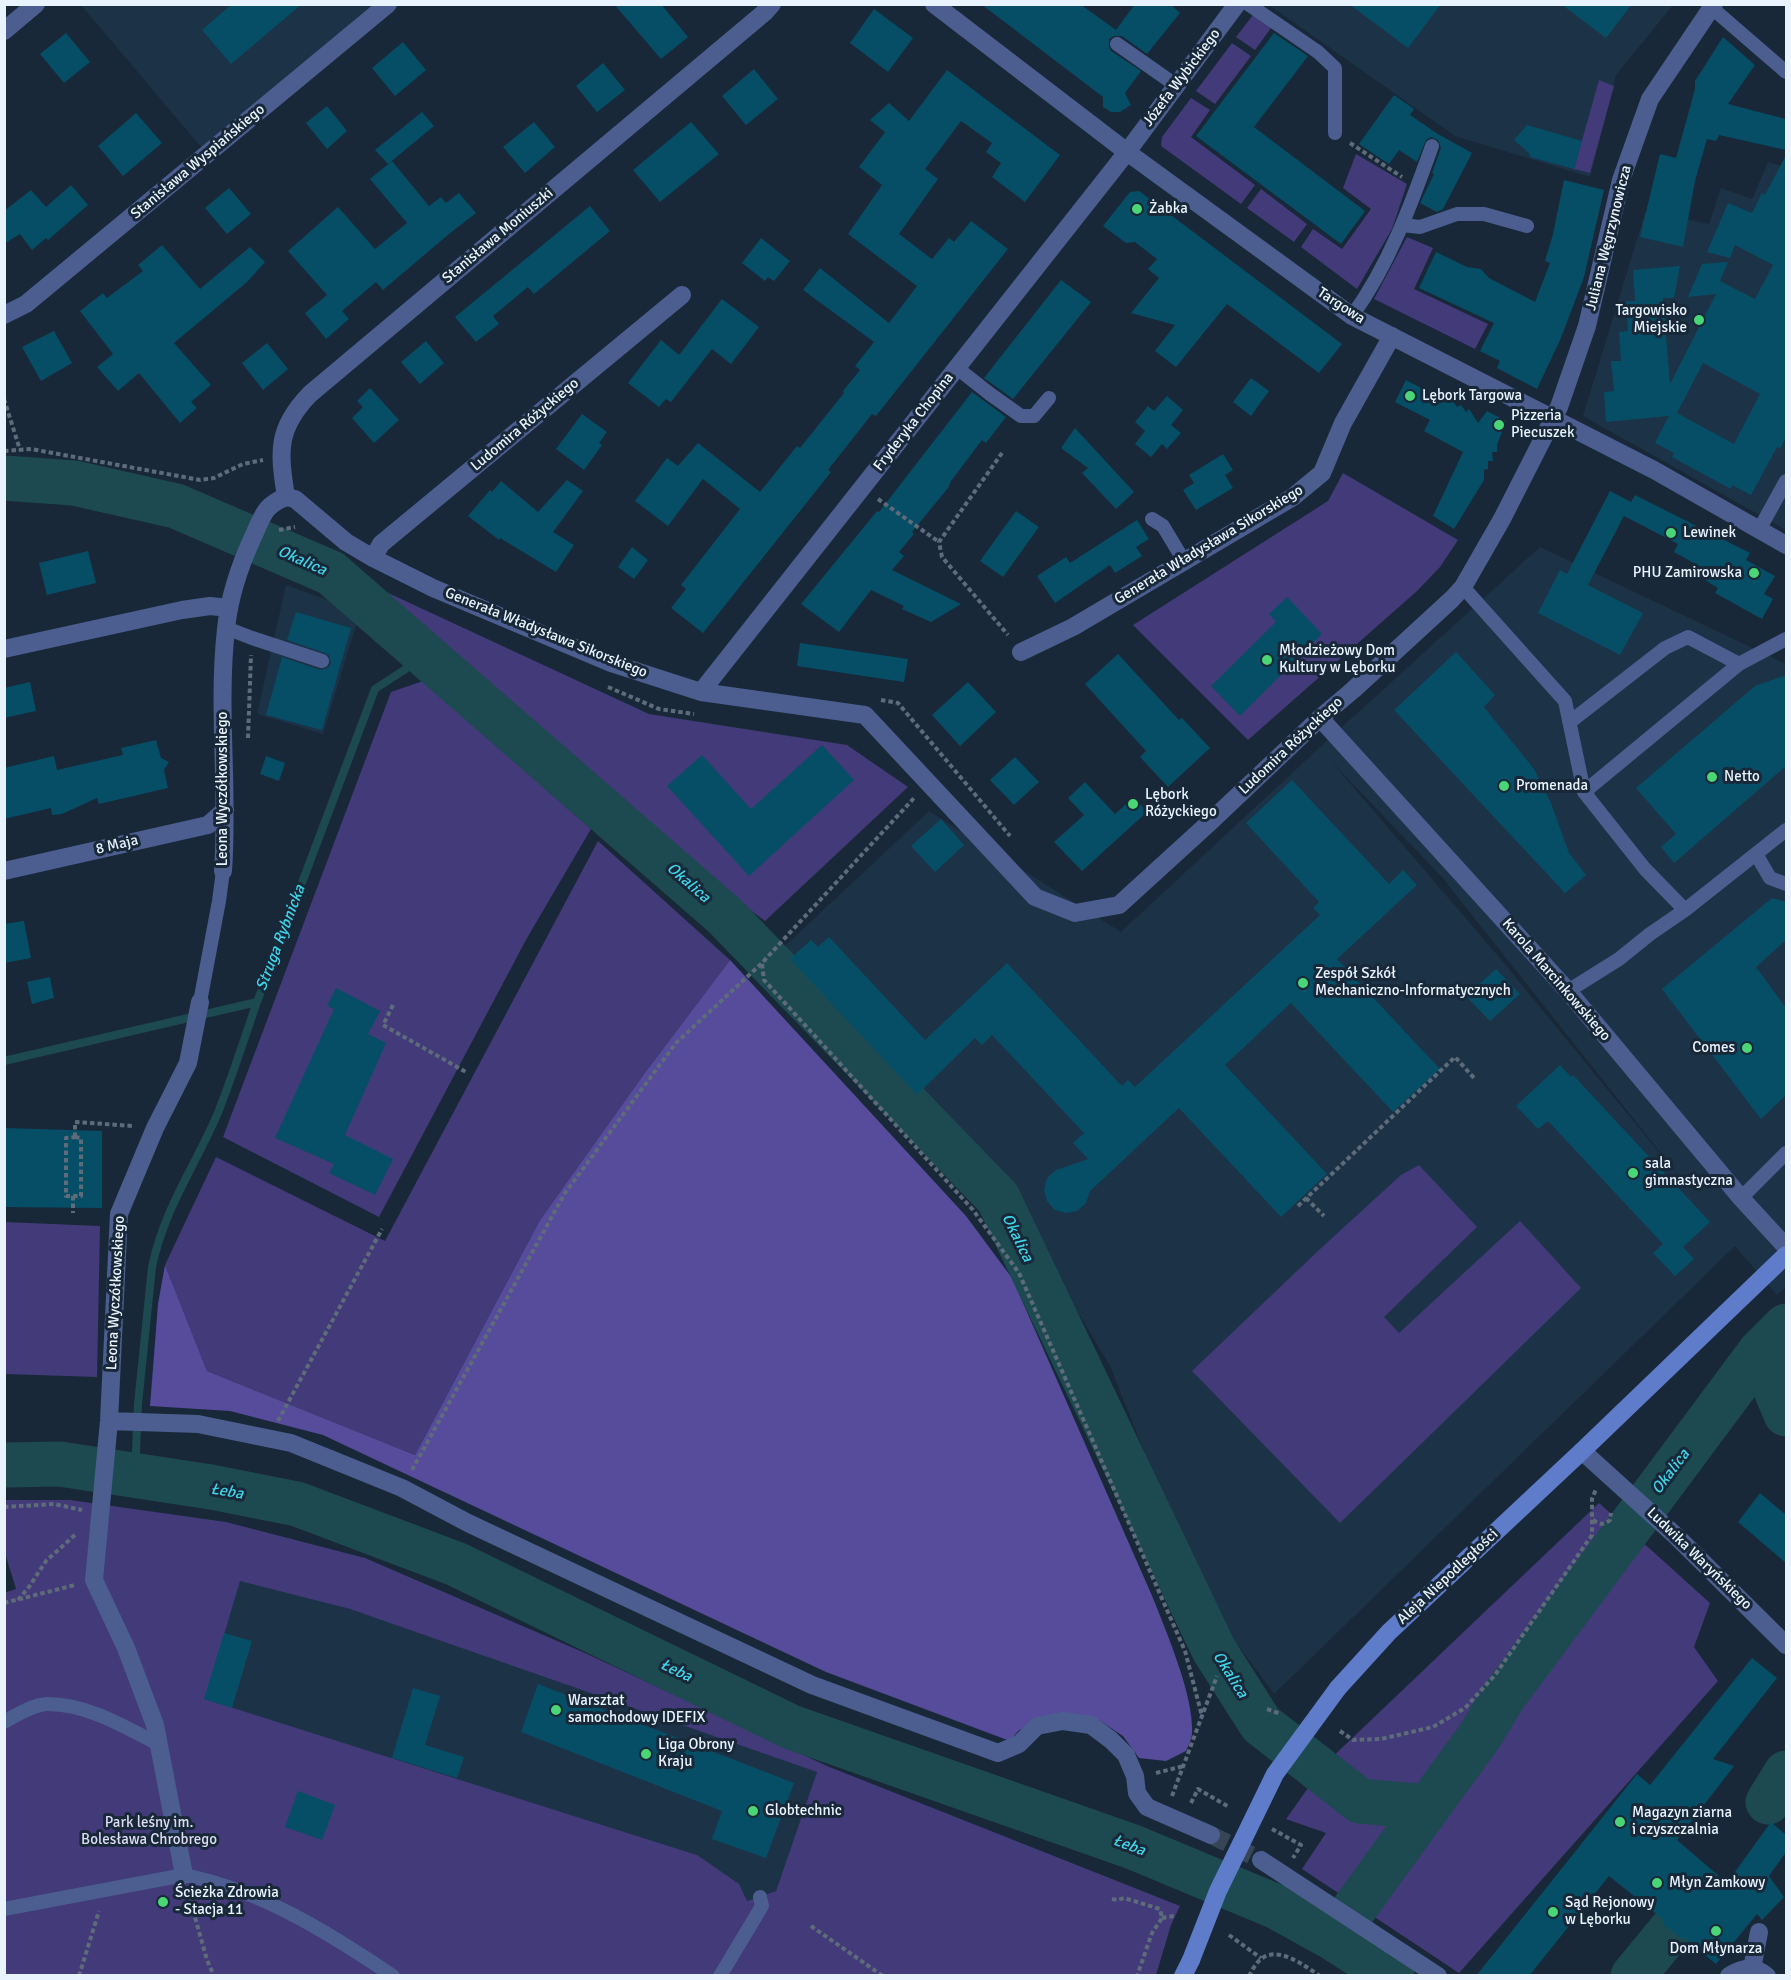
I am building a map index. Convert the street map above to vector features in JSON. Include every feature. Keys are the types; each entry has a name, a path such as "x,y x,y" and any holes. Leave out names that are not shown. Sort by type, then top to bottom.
{"main road":[{"name":"Aleja Niepodległości","path":"1188,1970 1218,1891 1275,1774 1338,1688 1389,1632 1786,1255"}],"street":[{"path":"4,30 36,4"},
{"name":"Stanisława Wyspiańskiego","path":"4,315 26,304 388,4"},
{"name":"Stanisława Moniuszki","path":"286,497 281,456 286,424 310,393 772,4"},
{"name":"Targowa","path":"934,4 1127,152 1352,316 1654,470 1786,545"},
{"name":"Józefa Wybickiego","path":"1127,152 1236,6"},
{"name":"Juliana Węgrzynowicza","path":"1554,418 1587,326 1621,180 1650,99 1713,6"},
{"name":"Fryderyka Chopina","path":"701,692 1127,152"},
{"name":"Ludomira Różyckiego","path":"374,558 381,544 682,295"},
{"name":"Generała Władysława Sikorskiego","path":"1021,652 1073,627 1293,496 1322,472 1343,423 1392,336"},
{"name":"Ludomira Różyckiego","path":"866,715 1035,897 1075,913 1119,905 1463,587 1502,519 1554,418"},
{"name":"Generała Władysława Sikorskiego","path":"286,497 295,500 346,542 374,558 433,588 611,663 701,692 866,715"},
{"name":"Leona Wyczółkowskiego","path":"223,871 225,810 223,682 226,628 245,554 271,503 286,497"},
{"path":"4,649 182,610 210,606 230,608"},
{"name":"Karola Marcinkowskiego","path":"1320,718 1568,991 1786,1247"},
{"name":"8 Maja","path":"4,871 208,825 225,810"},
{"name":"Leona Wyczółkowskiego","path":"94,1581 109,1421 119,1214 155,1128 188,1063 200,1002"},
{"path":"109,1421 198,1424 291,1443 402,1488 468,1523 812,1685 998,1753 1019,1744 1037,1726 1063,1721 1091,1725 1126,1755 1135,1779 1137,1793 1147,1807 1211,1835"},
{"name":"Ludwika Waryńskiego","path":"1582,1451 1676,1536 1786,1645"},
{"path":"94,1581 126,1648 154,1725 184,1875"},
{"path":"1261,1860 1438,1976"},
{"path":"1759,1932 1753,1957 1760,1972"},
{"path":"1729,1976 1741,1968 1760,1972"}],"lane":[{"path":"1236,6 1318,52 1335,68 1335,133"},
{"path":"1713,6 1786,72"},
{"path":"1117,44 1177,86"},
{"path":"1352,316 1403,225 1432,146"},
{"path":"1403,225 1420,227 1457,214 1484,214 1527,225"},
{"path":"957,368 1021,416 1034,416 1049,398"},
{"path":"1759,530 1786,481"},
{"path":"1152,519 1163,526 1184,561"},
{"path":"1463,587 1565,701 1584,792 1645,869 1685,910"},
{"path":"226,628 322,661"},
{"path":"1570,722 1665,648 1688,637 1739,664"},
{"path":"1584,792 1739,664 1786,639"},
{"path":"1568,991 1619,959 1786,830"},
{"path":"1756,854 1770,878 1786,884"},
{"name":"Leona Wyczółkowskiego","path":"200,1002 216,923 223,871"},
{"path":"1742,1198 1786,1153"},
{"path":"4,1722 46,1704 80,1709 158,1744"},
{"path":"4,1909 184,1875 209,1880 281,1908 340,1941 393,1976"},
{"path":"720,1976 762,1906 760,1897"}],"path":[{"path":"1335,133 1418,187"},
{"path":"4,399 20,450"},
{"path":"4,451 31,449 200,480 214,478 243,464 281,456"},
{"path":"939,542 1002,453"},
{"path":"862,488 939,542 942,557 957,578 995,617 1021,652"},
{"path":"248,738 252,638"},
{"path":"875,699 898,703 1017,844"},
{"path":"402,1488 565,1193 676,1043 762,963 929,782"},
{"path":"762,963 764,980 973,1210 1019,1274 1185,1651 1202,1716"},
{"path":"393,1005 383,1025 466,1072"},
{"path":"1298,1206 1455,1057 1474,1078"},
{"path":"75,1137 75,1122 155,1128"},
{"path":"75,1137 81,1138 81,1196 66,1196 66,1138 75,1137"},
{"path":"73,1196 74,1213"},
{"path":"1306,1198 1324,1216"},
{"path":"268,1438 382,1229"},
{"path":"1340,1731 1353,1740 1381,1738 1433,1727 1465,1708 1495,1675 1592,1535 1593,1492 1601,1485"},
{"path":"4,1507 54,1504 100,1514"},
{"path":"1593,1519 1599,1524 1605,1524 1610,1520 1611,1513"},
{"path":"18,1600 46,1561 100,1514"},
{"path":"4,1603 94,1581"},
{"path":"1165,1815 1217,1676"},
{"path":"1267,1709 1281,1714"},
{"path":"1135,1779 1184,1766"},
{"path":"1191,1804 1198,1790 1228,1807"},
{"path":"1272,1829 1301,1845 1291,1861"},
{"path":"184,1875 207,1960 214,1976"},
{"path":"80,1976 106,1890"},
{"path":"1113,1899 1124,1898 1160,1909 1162,1918 1152,1933 1137,1976"},
{"path":"1162,1918 1174,1916"},
{"path":"811,1926 883,1976"},
{"path":"1229,1935 1260,1958"},
{"path":"1249,1976 1260,1958 1272,1955 1288,1956 1320,1976"}],"shaded area":[{"path":"81,5 388,5 207,154"},
{"path":"1269,5 1673,5 1616,75 1590,177 1455,136"},
{"name":"Targowisko Miejskie","path":"1768,162 1786,167 1786,530 1583,416 1646,210 1709,224 1721,188 1752,199"},
{"path":"1540,547 1786,664 1786,1287 1777,1295 1735,1246 1274,1694 1223,1625 1147,1459 1110,1366 999,1180 771,959 929,811 1121,932","holes":["1330,760 1441,876 1694,1195 1499,957"]},
{"path":"286,585 360,612 323,734 257,714"},
{"path":"730,960 966,1216 1012,1278 1153,1598 1172,1647 1189,1701 1192,1735 1186,1751 1166,1761 1139,1758 1123,1736 1099,1720 1039,1718 1018,1731 1010,1741 826,1672 323,1435 230,1411 150,1406 158,1304 165,1265 207,1371 415,1455 540,1220 644,1074"},
{"path":"240,1580 350,1609 528,1666 817,1772 776,1891 747,1901 697,1855 204,1699"}],"green space":[{"path":"1253,15 1271,28 1255,50 1236,37"},
{"path":"1232,43 1251,56 1215,104 1196,91"},
{"path":"1599,80 1614,86 1590,173 1574,169"},
{"path":"1191,98 1210,110 1191,137 1255,185 1241,204 1161,146 1162,137"},
{"path":"1356,154 1407,184 1392,229 1357,289 1301,247 1313,229 1342,249 1371,209 1343,188"},
{"path":"1261,189 1307,224 1294,242 1247,208"},
{"path":"1407,237 1433,248 1414,289 1488,324 1475,349 1374,299"},
{"path":"1343,473 1458,540 1440,567 1417,591 1248,740 1133,625 1328,501"},
{"path":"371,585 649,714 847,745 908,787 765,921 670,850 363,586"},
{"path":"423,681 591,829 527,938 379,1217 223,1137 391,692"},
{"path":"598,841 730,960 644,1074 540,1220 415,1455 207,1371 165,1265 216,1157 385,1241"},
{"path":"1419,1165 1477,1227 1384,1317 1399,1333 1520,1221 1581,1288 1340,1523 1192,1371 1401,1175"},
{"path":"5,1222 100,1226 97,1377 5,1374"},
{"name":"Park leśny im. Bolesława Chrobrego","path":"5,1500 70,1500 226,1522 365,1558 585,1653 827,1766 1180,1906 1171,1925 1156,1975 5,1975 4,1593 16,1589 5,1553","holes":["240,1581 350,1609 817,1772 776,1891 747,1901 739,1884 697,1855 205,1699"]},
{"path":"1599,1503 1710,1603 1694,1647 1718,1681 1459,1973 1302,1869 1326,1833 1286,1819 1325,1764"}],"building":[{"path":"232,4 302,4 231,64 202,30"},
{"path":"614,4 661,4 688,37 661,59"},
{"path":"981,4 1080,4 1116,30 1135,4 1170,4 1180,13 1147,54 1122,36 1109,39 1111,51 1141,71 1125,93 1131,105 1120,112 1111,112 1103,107 1103,97"},
{"path":"1349,4 1441,4 1408,48"},
{"path":"1561,4 1632,4 1606,38"},
{"path":"874,9 913,38 888,72 850,43"},
{"path":"66,33 90,62 64,83 40,54"},
{"path":"1274,33 1308,56 1254,127 1365,211 1341,244 1196,136"},
{"path":"1723,37 1755,65 1728,104 1786,119 1786,150 1719,135 1716,141 1707,139 1695,181 1683,247 1640,237 1660,154 1676,158 1695,89 1695,81"},
{"path":"403,42 426,70 395,96 372,68"},
{"path":"603,63 625,90 597,112 576,86"},
{"path":"754,69 778,99 746,125 722,96"},
{"path":"947,70 1060,155 1025,202 992,177 1001,163 986,152 992,143 961,121 925,169 938,179 899,234 932,259 949,238 954,242 971,221 1008,249 876,416 872,414 828,470 831,472 703,633 671,608 686,589 681,585 740,509 703,479 668,526 635,501 667,458 678,466 698,443 760,492 797,446 800,448 844,393 843,391 860,370 855,366 874,342 803,290 820,268 889,323 917,286 848,234 882,185 859,167 885,132 870,120 889,103 909,121"},
{"path":"1394,95 1414,109 1410,115 1472,153 1443,209 1437,212 1420,203 1434,174 1432,173 1441,148 1438,140 1431,137 1426,140 1417,162 1399,150 1389,164 1359,144"},
{"path":"327,106 347,131 327,149 306,123"},
{"path":"422,112 434,126 388,164 375,150"},
{"path":"136,113 162,143 123,176 98,146"},
{"path":"534,122 555,147 525,173 503,147"},
{"path":"691,122 719,154 660,202 633,170"},
{"path":"1527,125 1582,141 1574,169 1530,157 1530,154 1514,140"},
{"path":"1786,155 1786,437 1780,449 1777,447 1751,495 1732,485 1731,489 1672,457 1674,453 1655,443 1669,416 1606,422 1604,392 1614,391 1611,361 1621,361 1619,332 1628,331 1626,301 1635,301 1633,270 1680,266 1674,298 1663,298 1670,384 1716,294 1688,297 1702,264 1728,262 1720,281 1755,299 1773,265 1735,245 1730,258 1707,252 1728,203 1752,213 1762,193 1765,195","holes":["1703,363 1760,394 1734,444 1677,413"]},
{"path":"392,161 429,206 441,197 446,203 459,193 476,213 383,290 376,282 342,311 349,319 326,339 305,313 327,295 288,251 338,207 375,249 407,223 370,179"},
{"path":"1564,180 1604,190 1584,277 1561,338 1537,389 1497,368 1500,361 1480,351 1494,323 1419,288 1436,252 1467,267 1481,269 1489,278 1535,302 1550,263 1545,261"},
{"path":"71,185 88,205 48,240 46,238 32,250 20,234 4,244 4,211 31,190 46,207"},
{"path":"229,188 251,214 227,234 205,208"},
{"path":"1139,191 1342,344 1319,373 1227,304 1176,367 1155,351 1175,325 1131,313 1159,278 1148,269 1157,259 1135,242 1126,243 1103,226 1130,192"},
{"path":"590,206 610,231 534,294 528,287 493,316 499,324 476,342 455,317"},
{"path":"761,238 790,261 774,281 768,277 765,281 742,263"},
{"path":"162,245 200,289 250,247 265,262 247,282 174,343 211,385 191,402 197,408 180,423 139,373 118,391 97,367 113,354 80,311 103,293 107,298 143,271 138,265"},
{"path":"1061,280 1091,302 1013,399 984,378"},
{"path":"722,299 759,327 731,364 712,349 671,402 666,399 659,407 628,383 661,340 679,355"},
{"path":"54,331 72,363 41,381 22,347"},
{"path":"426,341 444,363 420,384 401,362"},
{"path":"267,343 288,369 263,390 242,363"},
{"path":"1251,378 1269,391 1251,416 1233,402"},
{"path":"1406,380 1449,403 1453,401 1457,407 1461,405 1466,412 1469,409 1478,423 1487,411 1506,421 1497,445 1497,452 1492,452 1493,461 1488,461 1488,469 1484,470 1484,480 1454,529 1433,516 1463,452 1424,431 1430,420 1395,402"},
{"path":"370,388 399,420 374,443 352,418 363,407 357,401"},
{"path":"972,392 1006,417 986,443 982,440 948,488 912,532 914,534 899,552 904,556 892,570 961,604 931,622 902,609 904,606 871,590 839,632 801,604 877,511 879,512"},
{"path":"1167,396 1183,410 1171,425 1181,433 1167,449 1162,444 1151,457 1135,444 1145,431 1135,422 1148,406 1154,411"},
{"path":"582,414 607,432 599,443 602,445 584,470 556,449"},
{"path":"1075,428 1134,492 1116,509 1082,473 1088,468 1061,448"},
{"path":"1223,454 1233,470 1225,475 1233,488 1196,510 1183,490 1194,483 1189,475"},
{"path":"567,480 583,491 553,532 574,545 556,572 500,538 499,540 468,516 490,490 492,492 501,481 538,512"},
{"path":"1610,491 1631,502 1635,495 1750,553 1746,560 1775,576 1764,594 1773,599 1762,619 1715,593 1718,588 1697,575 1701,567 1674,552 1678,544 1624,516 1627,510 1588,585 1643,613 1620,655 1538,613 1560,570 1567,574"},
{"path":"1016,511 1039,527 1003,577 980,561"},
{"path":"1137,520 1149,539 1136,547 1142,556 1115,573 1110,565 1055,603 1037,576 1066,557 1070,563"},
{"path":"632,547 648,560 634,579 618,567"},
{"path":"88,551 96,583 47,595 39,563"},
{"name":"Młodzieżowy Dom Kultury w Lęborku","path":"1287,597 1322,634 1240,716 1211,686 1276,622 1269,614"},
{"path":"296,612 351,628 322,730 266,715 282,657 320,670 328,668 331,663 329,655 287,640"},
{"path":"800,643 908,659 904,682 797,666"},
{"name":"Promenada","path":"1456,652 1495,695 1484,707 1534,769 1551,803 1569,853 1586,875 1565,893 1394,710"},
{"path":"1118,654 1179,720 1182,718 1210,748 1168,787 1140,757 1146,751 1085,684"},
{"name":"Netto","path":"1786,675 1786,766 1674,863 1661,847 1676,834 1636,788 1755,686"},
{"path":"30,682 36,711 4,718 4,688"},
{"path":"968,682 996,712 960,746 932,715"},
{"path":"156,740 161,758 169,762 164,770 168,788 99,804 97,798 62,814 52,815 51,808 4,819 4,768 54,756 57,770 123,755 121,748"},
{"path":"822,745 854,780 749,876 667,786 702,755 751,809"},
{"path":"266,756 285,763 279,781 260,774"},
{"path":"1015,757 1039,782 1014,805 990,780"},
{"name":"Zespół Szkół Mechaniczno-Informatycznych","path":"1292,780 1389,884 1403,870 1417,885 1337,959 1440,1069 1393,1112 1291,1003 1225,1065 1327,1174 1281,1217 1179,1108 1090,1191 1086,1203 1077,1211 1066,1213 1055,1210 1047,1201 1044,1190 1047,1178 1056,1170 1088,1159 1073,1143 1084,1133 992,1035 982,1045 975,1038 917,1095 790,959 811,940 818,947 829,937 925,1040 1007,963 1122,1086 1128,1080 1135,1087 1320,915 1313,908 1319,902 1246,823"},
{"path":"1085,782 1115,814 1134,797 1147,812 1082,871 1054,842 1084,815 1068,798"},
{"path":"941,819 964,845 935,872 911,846"},
{"name":"Comes","path":"1772,898 1786,902 1786,940 1756,967 1786,1008 1786,1095 1761,1119 1662,989"},
{"path":"24,921 31,958 4,963 4,924"},
{"path":"1496,969 1520,994 1490,1021 1466,996"},
{"path":"50,977 54,998 32,1004 27,982"},
{"path":"336,988 380,1011 368,1034 386,1043 345,1135 393,1159 375,1195 329,1173 334,1164 275,1138 334,1009 327,1006"},
{"name":"sala gimnastyczna","path":"1560,1065 1571,1077 1573,1075 1710,1222 1683,1247 1694,1259 1675,1276 1653,1253 1663,1244 1548,1121 1538,1129 1516,1106"},
{"path":"4,1128 102,1131 102,1208 4,1207"},
{"path":"1760,1493 1786,1515 1786,1563 1738,1522"},
{"path":"224,1633 252,1641 232,1708 204,1699"},
{"path":"1752,1658 1777,1678 1713,1759 1734,1766 1677,1840 1727,1883 1771,1822 1786,1835 1786,1852 1769,1876 1784,1897 1762,1920 1757,1914 1716,1964 1662,1923 1664,1920 1609,1876 1529,1976 1476,1976 1637,1774 1650,1785"},
{"path":"538,1684 794,1783 766,1858 712,1839 722,1811 521,1732"},
{"path":"413,1688 440,1696 425,1745 464,1757 457,1778 392,1758"},
{"path":"298,1791 335,1805 322,1840 285,1827"}],"waterway":[{"name":"Okalica","path":"4,478 74,483 176,506 331,573 725,916 998,1198 1214,1650 1261,1724 1360,1801 1428,1807 1479,1737 1504,1696 1760,1352"},
{"name":"Struga Rybnicka","path":"4,1061 257,1002 375,689 427,655"},
{"path":"135,1475 138,1404 152,1267 157,1246 172,1207 217,1115 257,1002"},
{"name":"Łeba","path":"1786,1326 1760,1352 1786,1414"},
{"name":"Łeba","path":"4,1465 60,1464 211,1487 297,1504 456,1564 791,1727 1133,1847 1277,1907 1333,1938 1392,1976"},
{"name":"Łeba","path":"1768,1802 1786,1773"},
{"name":"Łeba","path":"1333,1938 1428,1807"},
{"name":"Łeba","path":"1633,1976 1670,1931"}],"tunnel":[{"path":"1211,1835 1261,1860"}],"place":[{"name":"Żabka","path":"1137,209"},
{"name":"Targowisko Miejskie","path":"1699,320"},
{"name":"Lębork Targowa","path":"1410,396"},
{"name":"Pizzeria Piecuszek","path":"1499,425"},
{"name":"Lewinek","path":"1671,533"},
{"name":"PHU Zamirowska","path":"1754,573"},
{"name":"Młodzieżowy Dom Kultury w Lęborku","path":"1267,660"},
{"name":"Netto","path":"1712,777"},
{"name":"Promenada","path":"1504,786"},
{"name":"Lębork Różyckiego","path":"1133,804"},
{"name":"Zespół Szkół Mechaniczno-Informatycznych","path":"1303,983"},
{"name":"Comes","path":"1747,1048"},
{"name":"sala gimnastyczna","path":"1633,1173"},
{"name":"Warsztat samochodowy IDEFIX","path":"556,1710"},
{"name":"Liga Obrony Kraju","path":"646,1754"},
{"name":"Globtechnic","path":"753,1811"},
{"name":"Magazyn ziarna i czyszczalnia","path":"1620,1822"},
{"name":"Młyn Zamkowy","path":"1657,1883"},
{"name":"Ścieżka Zdrowia - Stacja 11","path":"163,1902"},
{"name":"Sąd Rejonowy w Lęborku","path":"1553,1912"},
{"name":"Dom Młynarza","path":"1716,1931"}]}
